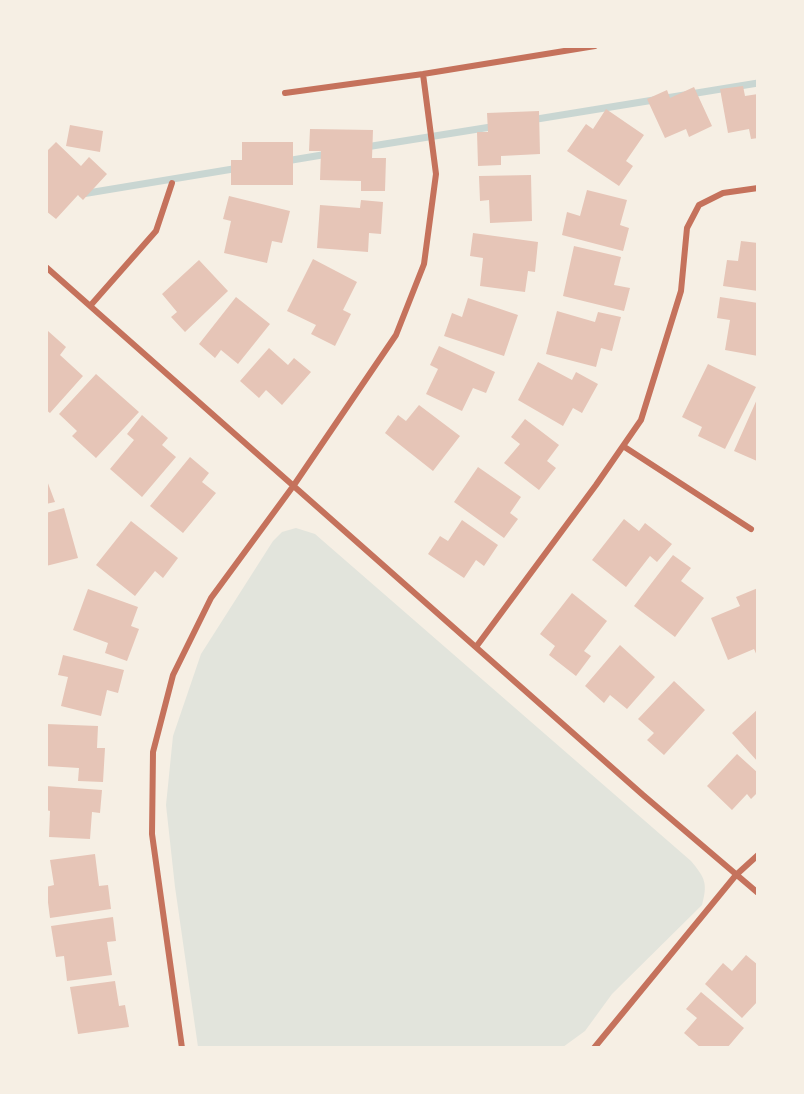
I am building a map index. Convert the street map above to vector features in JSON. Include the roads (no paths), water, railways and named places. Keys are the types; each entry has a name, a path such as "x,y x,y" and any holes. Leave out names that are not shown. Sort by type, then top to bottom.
{"street":[{"path":"285,93 423,74 595,46"},
{"path":"182,1047 152,834 153,752 173,675 211,598 294,485 396,335 424,264 436,174 423,74"},
{"path":"90,306 156,231 172,183"},
{"path":"476,647 596,485 641,420 681,291 687,228 699,205 723,193 758,188"},
{"path":"46,267 643,795 758,893"},
{"path":"623,446 751,529"},
{"path":"594,1047 736,875 758,855"}],"waterway":[{"path":"531,120 758,83"},
{"path":"366,147 497,126"},
{"path":"286,161 328,154"},
{"path":"82,194 239,168"}]}
